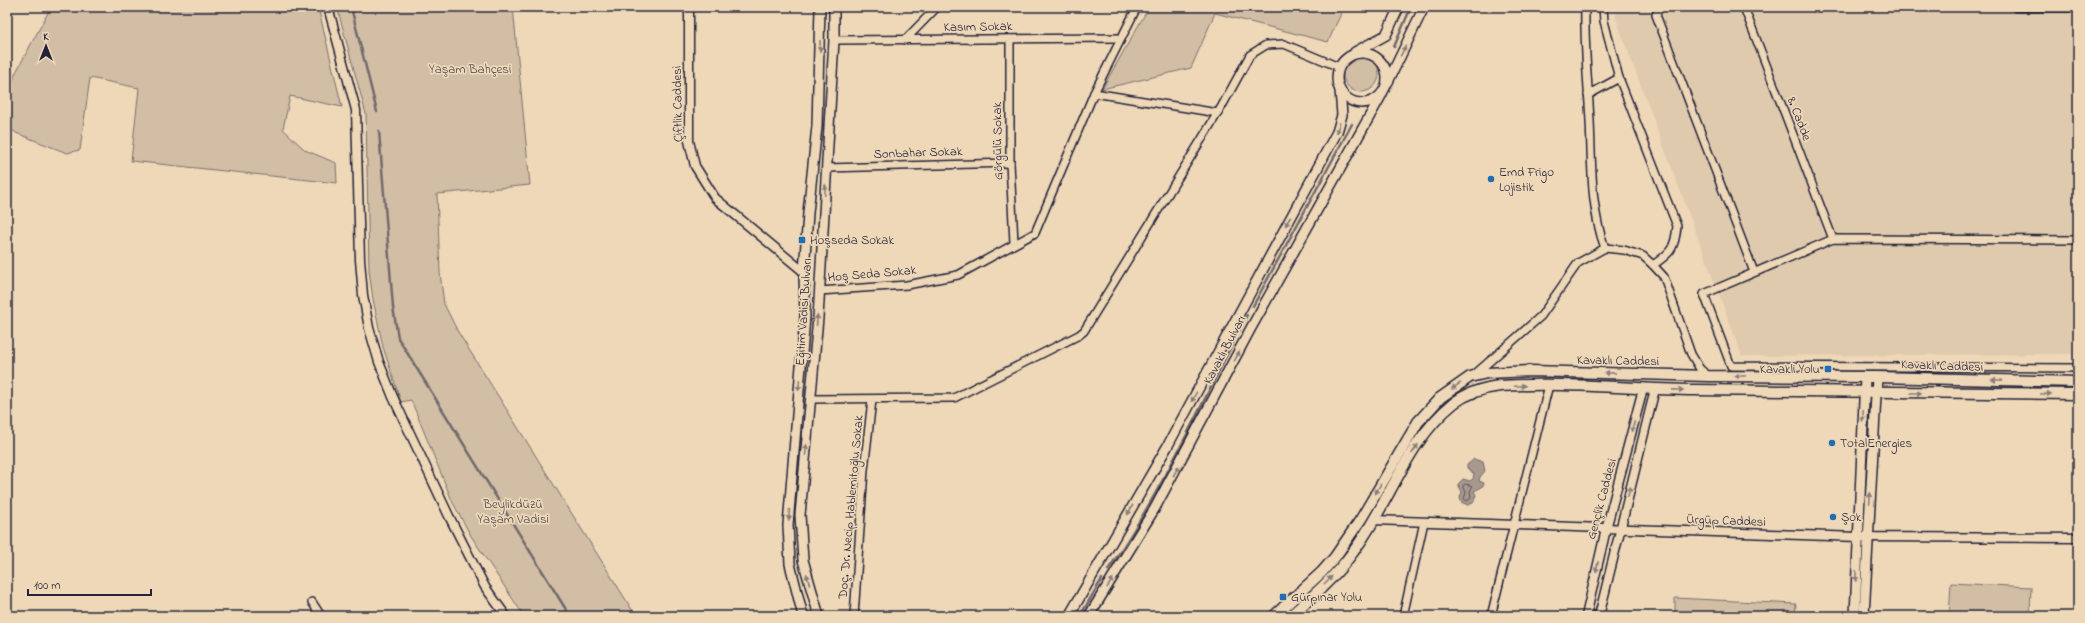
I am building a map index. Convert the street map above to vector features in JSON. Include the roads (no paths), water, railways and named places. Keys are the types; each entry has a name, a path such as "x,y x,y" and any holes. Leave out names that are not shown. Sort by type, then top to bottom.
{"main road":[{"name":"Eğitim Vadisi Bulvarı","path":"804,616 790,564 788,525 805,317 804,272 818,126 820,7"},
{"name":"Eğitim Vadisi Bulvarı","path":"819,616 803,560 800,515 811,399 819,290 834,40 834,7"},
{"path":"1339,67 1346,58 1386,35 1399,7"},
{"name":"Kavaklı Bulvarı","path":"1089,616 1155,508 1251,328 1384,90 1424,7"},
{"path":"1340,90 1345,96 1360,103 1376,99 1384,90 1387,71 1378,57 1370,53 1353,54"},
{"name":"Kavaklı Bulvarı","path":"1069,616 1166,447 1337,132 1342,115 1340,90 1337,82 1339,67"},
{"path":"805,290 819,290"},
{"name":"Kavaklı Caddesi","path":"1274,616 1322,572 1334,557 1361,519 1418,422 1440,398 1470,377 1505,371 2078,382"},
{"path":"1855,616 1864,393 1866,377"},
{"path":"1864,616 1877,377"},
{"name":"Kavaklı Caddesi","path":"1290,616 1338,570 1353,552 1409,457 1431,426 1454,403 1473,392 1498,386 1549,385 1643,389 1864,393 2078,394"}],"street":[{"path":"328,7 356,110 360,260 369,328 379,362 449,516 485,587 506,616"},
{"name":"Çiftlik Caddesi","path":"689,7 689,141 695,166 715,198 804,272"},
{"path":"906,40 937,7"},
{"name":"Hoş Seda Sokak","path":"819,290 907,285 958,275 1014,243 1035,233 1094,93 1137,7"},
{"path":"1585,7 1584,40 1593,196 1597,224 1604,248"},
{"path":"1603,7 1604,21 1619,78 1677,226 1674,246 1668,255 1653,264"},
{"path":"1659,7 1656,15 1754,272"},
{"name":"8. Cadde","path":"1746,7 1744,10 1833,239"},
{"path":"2016,7 2078,7"},
{"name":"Kasım Sokak","path":"834,40 1121,38"},
{"name":"Görgülü Sokak","path":"1010,39 1010,163 1014,243"},
{"path":"811,399 872,400 954,398 1079,335 1084,331 1218,113 1250,55 1266,45 1276,43 1288,45 1339,67"},
{"path":"1588,95 1619,78"},
{"path":"1094,93 1218,113"},
{"name":"Sonbahar Sokak","path":"826,168 1010,163"},
{"path":"2078,240 1833,239 1704,294 1731,366 2078,368"},
{"path":"1470,377 1477,373 1541,316 1578,263 1604,248 1624,250 1643,256 1653,264 1664,277 1691,354 1700,369 1708,376"},
{"path":"1491,616 1549,385"},
{"name":"Gençlik Caddesi","path":"1586,616 1606,529 1643,389"},
{"name":"Gençlik Caddesi","path":"1599,616 1656,389"},
{"name":"Doç. Dr. Necip Hablemitoğlu Sokak","path":"854,616 864,470 872,400"},
{"name":"Ürgüp Caddesi","path":"1373,520 1858,537 2078,538"},
{"path":"1403,616 1424,522"},
{"path":"312,602 321,616"}],"water":[{"path":"1474,459 1483,462 1485,471 1480,477 1479,481 1484,483 1482,487 1474,491 1476,495 1473,503 1468,505 1461,502 1460,497 1462,492 1458,484 1463,479 1470,481 1473,479 1474,474 1467,468 1467,465"}],"waterway":[{"path":"351,7 377,112"},
{"path":"1394,47 1411,7"},
{"path":"1253,306 1352,124"},
{"path":"379,131 393,307 398,338 570,616"},
{"path":"1108,570 1128,540 1165,477 1247,315"},
{"path":"1080,616 1102,579"}],"place":[{"name":"Emd Frigo Lojistik","path":"1491,179"},
{"name":"Hoşseda Sokak","path":"802,240"},
{"name":"Kavakli Yolu","path":"1828,369"},
{"name":"TotalEnergies","path":"1832,443"},
{"name":"Şok","path":"1833,517"},
{"name":"Gürpınar Yolu","path":"1283,597"}],"park label":[{"name":"Yaşam Bahçesi","path":"470,69"},
{"name":"Beylikdüzü Yaşam Vadisi","path":"513,512"}]}
